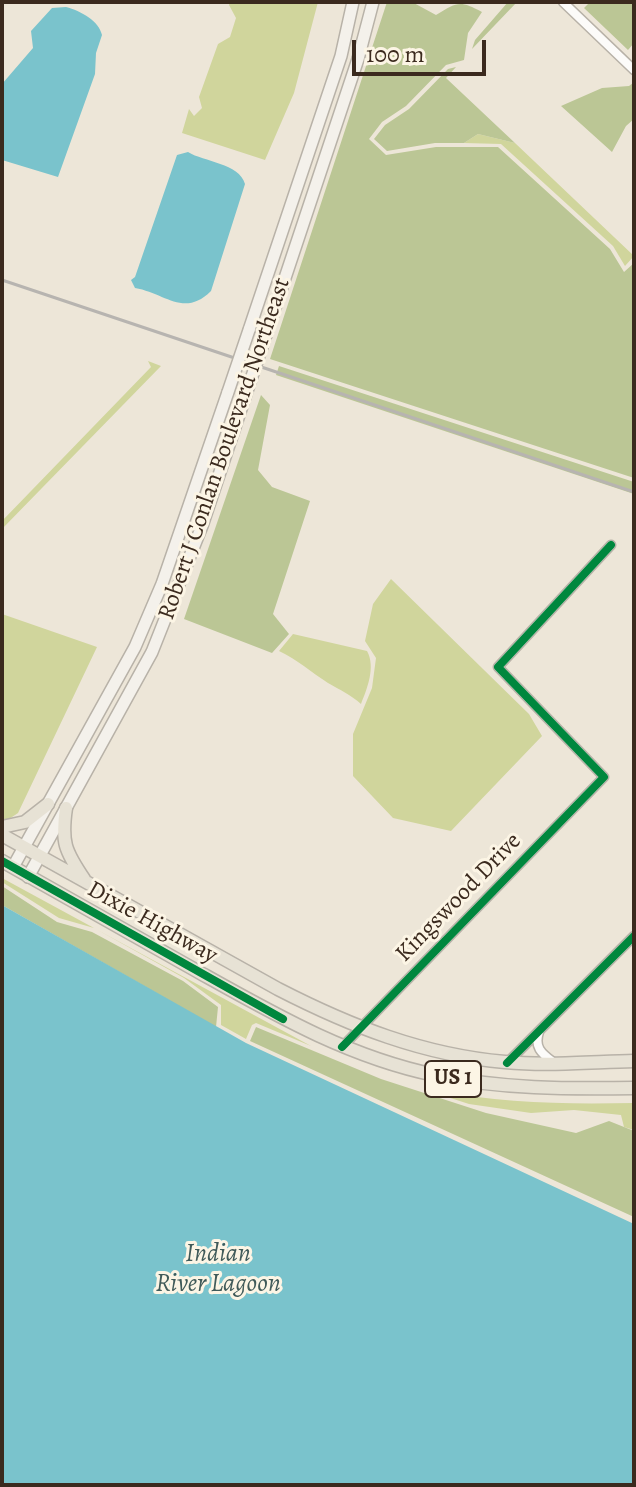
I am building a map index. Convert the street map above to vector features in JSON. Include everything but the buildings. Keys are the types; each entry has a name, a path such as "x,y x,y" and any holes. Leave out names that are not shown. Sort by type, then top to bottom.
{"main road":[{"name":"Robert J Conlan Boulevard Northeast","path":"8,864 24,847 135,647 162,584 341,56 353,2"},
{"name":"Robert J Conlan Boulevard Northeast","path":"28,877 152,652 202,526 358,59 373,2"},
{"path":"2,827 25,822 48,804"},
{"path":"66,808 64,843 86,882"},
{"name":"Dixie Highway","path":"2,835 278,989 360,1028 432,1050 507,1063 634,1061"},
{"name":"Dixie Highway","path":"8,864 283,1019 342,1047 397,1066 470,1082 533,1088 634,1088"}],"street":[{"path":"563,2 634,70"},
{"name":"Kingswood Drive","path":"342,1047 604,777 498,667 611,545"},
{"path":"507,1063 634,936"},
{"path":"539,1031 537,1048 554,1063"}],"green space":[{"path":"230,2 318,2 294,93 265,160 182,133 189,109 194,116 202,108 199,97 218,44 230,37 236,18"},
{"path":"387,2 412,2 436,15 459,4 482,12 468,33 464,60 446,65 406,106 382,122 369,139 386,155 436,147 498,147 610,249 624,272 634,263 634,478 270,359"},
{"path":"508,2 517,2 472,49 475,40"},
{"path":"590,2 634,2 634,43 628,50 584,8"},
{"path":"456,67 446,78 515,143 478,134 464,143 435,143 387,151 374,139 385,125 409,109 448,69"},
{"path":"633,83 634,119 626,126 612,152 561,106 602,88"},
{"path":"478,134 515,143 634,256 625,266 613,246 501,144 464,143"},
{"path":"21,312 161,366 2,529 2,521 151,367 148,361"},
{"path":"279,366 634,482 634,494 276,375"},
{"path":"261,395 270,405 258,470 272,487 310,501 273,614 289,634 272,653 184,619"},
{"path":"391,579 529,714 542,736 451,831 393,818 353,776 353,734 372,688 376,658 365,641 373,604"},
{"path":"2,614 97,647 18,813 3,823"},
{"path":"293,634 367,651 371,671 361,704 279,651"},
{"path":"2,878 94,928 59,918 2,882"},
{"path":"2,886 57,922 92,932 183,981 218,1007 216,1027 2,905"},
{"path":"96,929 311,1046 256,1023 246,1039 221,1025 221,1005 184,978"},
{"path":"256,1027 381,1079 486,1113 576,1133 609,1121 634,1131 634,1217 250,1041"},
{"path":"436,1090 510,1101 634,1103 634,1130 624,1127 621,1115 574,1110 531,1113 469,1104 435,1093"}],"water":[{"path":"66,7 88,17 102,35 96,53 95,74 58,177 2,160 2,84 33,48 31,31 52,8"},
{"path":"188,152 229,167 245,184 211,291 192,303 183,303 135,288 131,280 135,277 177,155"},
{"name":"Indian River Lagoon","path":"2,905 246,1043 634,1224 634,1485 2,1485"}],"railway":[{"path":"2,280 634,492"}],"cycle path":[{"path":"342,1047 604,777 498,667 611,545"},
{"path":"2,861 283,1019"},
{"path":"507,1063 634,936"}]}
